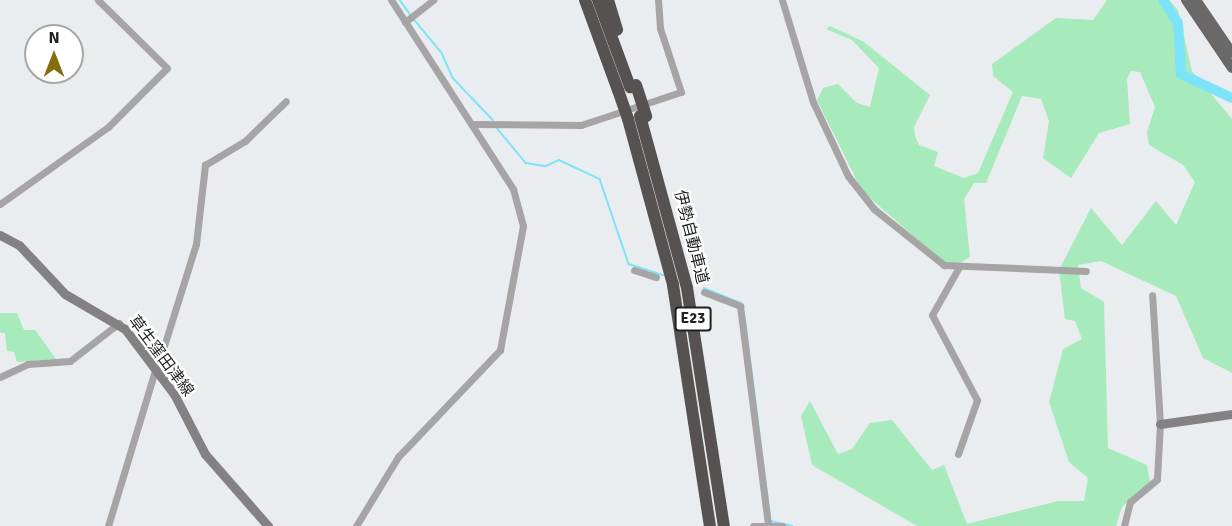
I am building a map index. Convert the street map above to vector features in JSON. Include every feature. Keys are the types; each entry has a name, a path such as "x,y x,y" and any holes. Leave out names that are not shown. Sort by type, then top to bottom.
{"highway":[{"name":"伊勢自動車道","path":"585,0 628,87"},
{"name":"伊勢自動車道","path":"598,0 657,167 694,321 724,526"},
{"path":"608,0 628,87 638,117"},
{"name":"伊勢自動車道","path":"638,117 675,296 710,526"}],"main road":[{"path":"1186,0 1232,68"},
{"path":"1196,0 1232,53"},
{"name":"草生窪田津線","path":"0,235 19,245 62,291 119,322 174,394 205,454 268,526"},
{"path":"1160,424 1232,414"}],"street":[{"path":"0,204 108,127 167,68 98,0"},
{"path":"356,526 398,457 486,370 506,335 523,212 410,18 391,0"},
{"path":"410,18 433,0"},
{"path":"472,124 573,126 681,92 660,28 658,0"},
{"path":"782,0 813,102 855,189 935,261 959,267 1086,271"},
{"path":"108,526 153,368 164,346 196,244 206,162 244,141 286,101"},
{"path":"958,454 976,400 932,315 959,267"},
{"path":"634,270 656,277"},
{"path":"704,292 740,308 768,525"},
{"path":"1124,526 1123,512 1130,502 1157,479 1160,424 1152,295"},
{"path":"0,377 28,364 63,364 119,322"},
{"path":"753,526 782,526"}],"green space":[{"path":"1107,0 1169,0 1178,10 1192,71 1232,119 1232,373 1203,358 1176,296 1101,261 1078,265 1081,288 1104,302 1108,448 1147,465 1150,482 1122,507 1116,526 917,526 812,465 801,416 810,401 838,454 852,449 870,423 892,420 932,470 944,465 967,524 1058,501 1084,501 1088,478 1069,462 1049,402 1063,349 1082,339 1075,321 1065,319 1059,270 1091,208 1122,245 1156,201 1176,225 1195,182 1183,165 1149,145 1147,132 1155,107 1140,72 1131,71 1127,79 1130,124 1099,133 1071,178 1043,158 1049,121 1041,99 1022,96 986,183 974,183 964,199 970,257 958,264 943,262 862,191 817,100 823,88 838,84 857,103 870,107 879,68 852,40 826,29 830,26 864,42 930,95 914,127 915,136 919,145 938,152 934,166 964,178 978,173 1013,92 993,76 992,64 1056,18 1093,20"},
{"path":"0,313 17,313 24,330 35,330 56,359 17,362 14,352 7,351 5,333 0,333"}],"waterway":[{"path":"400,0 410,14"},
{"path":"1163,0 1178,23 1181,74 1232,98"},
{"path":"413,18 442,53 453,78 493,120"},
{"path":"497,128 526,163 546,166 559,160 600,179 629,264 663,275"},
{"path":"704,288 741,303"},
{"path":"745,316 771,521 792,526"}]}
